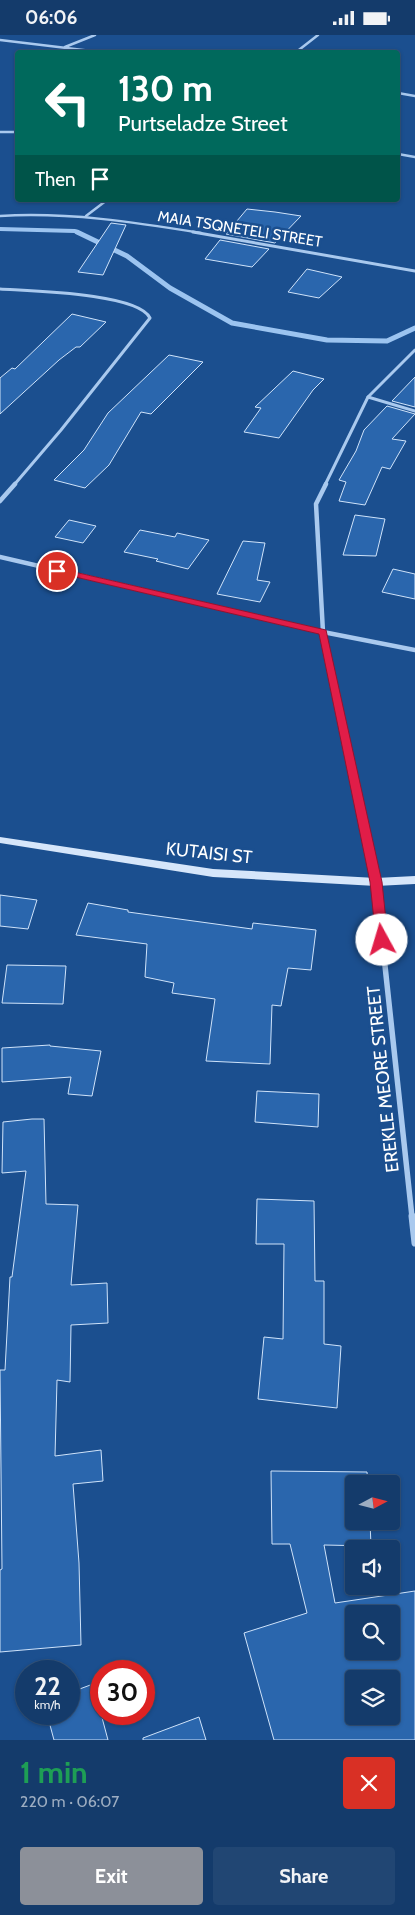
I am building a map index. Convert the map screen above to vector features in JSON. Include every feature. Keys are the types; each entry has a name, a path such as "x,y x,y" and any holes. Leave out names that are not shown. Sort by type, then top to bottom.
{"street":[{"path":"65,47 95,35"},
{"path":"299,50 318,35"},
{"path":"0,40 86,50"},
{"path":"400,93 415,96"},
{"path":"0,132 15,132"},
{"path":"400,154 415,157"},
{"path":"86,216 104,202"},
{"name":"MAIA TSQNETELI STREET","path":"0,216 50,214 86,216 266,243 415,271"},
{"path":"0,289 92,296 132,304 146,311 150,318 61,430 0,501"},
{"name":"EREKLE MEORE STREET","path":"415,350 368,397 316,503 323,632 376,882 415,1243"},
{"path":"368,397 415,411"},
{"path":"0,557 323,632 415,650"},
{"name":"KUTAISI ST","path":"0,840 213,873 376,882 415,881"}],"building":[{"path":"247,209 301,216 275,243 226,234"},
{"path":"111,223 126,225 103,275 78,272"},
{"path":"220,240 269,249 252,267 205,259"},
{"path":"307,269 342,277 319,298 288,292"},
{"path":"72,314 106,322 80,347 76,347 59,360 0,414 0,378 12,368 15,369"},
{"path":"169,355 203,362 151,414 141,412 109,465 85,488 54,480 84,450 108,413"},
{"path":"293,371 324,379 313,390 279,438 244,432 261,408 255,407"},
{"path":"415,377 415,407 392,401"},
{"path":"387,406 415,414 392,439 406,441 390,469 382,467 365,505 339,501 346,482 339,480 356,451 364,430"},
{"path":"355,515 385,519 376,556 343,555"},
{"path":"69,520 96,526 83,543 55,537"},
{"path":"140,530 175,537 177,533 209,540 188,569 156,561 158,559 124,552"},
{"path":"243,541 265,543 257,580 270,582 260,602 217,594"},
{"path":"393,569 415,574 415,599 382,592"},
{"path":"0,895 37,900 28,929 0,926"},
{"path":"88,903 128,910 128,912 252,929 253,923 316,930 311,970 288,968 281,1006 272,1005 270,1064 206,1061 215,999 172,993 174,983 145,977 147,944 76,935"},
{"path":"7,965 66,966 63,1004 2,1003"},
{"path":"50,1045 101,1051 92,1096 68,1094 71,1077 2,1082 2,1048"},
{"path":"257,1091 319,1094 318,1127 255,1122"},
{"path":"44,1119 46,1204 78,1205 71,1285 107,1283 108,1323 71,1325 70,1382 57,1380 55,1456 101,1450 103,1481 73,1484 79,1563 81,1645 0,1652 0,1570 2,1569 0,1370 5,1370 10,1277 12,1277 26,1171 2,1173 3,1122"},
{"path":"257,1199 314,1201 315,1281 324,1281 324,1344 341,1346 337,1408 258,1399 264,1337 283,1339 284,1244 256,1244"},
{"path":"271,1471 367,1472 367,1475 345,1475 345,1530 370,1530 371,1540 345,1540 345,1545 324,1545 335,1603 400,1595 400,1593 415,1591 415,1740 274,1740 244,1633 307,1613 290,1544 272,1544"},
{"path":"90,1685 90,1725 104,1725 108,1740 54,1740 50,1725 80,1725 80,1689"},
{"path":"199,1717 206,1740 143,1740 143,1738"}],"waterway":[{"path":"0,229 77,232"},
{"path":"77,232 127,256 170,288 232,323 327,340 387,341 415,328"}],"route":[{"path":"57,571 323,632 376,882 382,940"}]}
